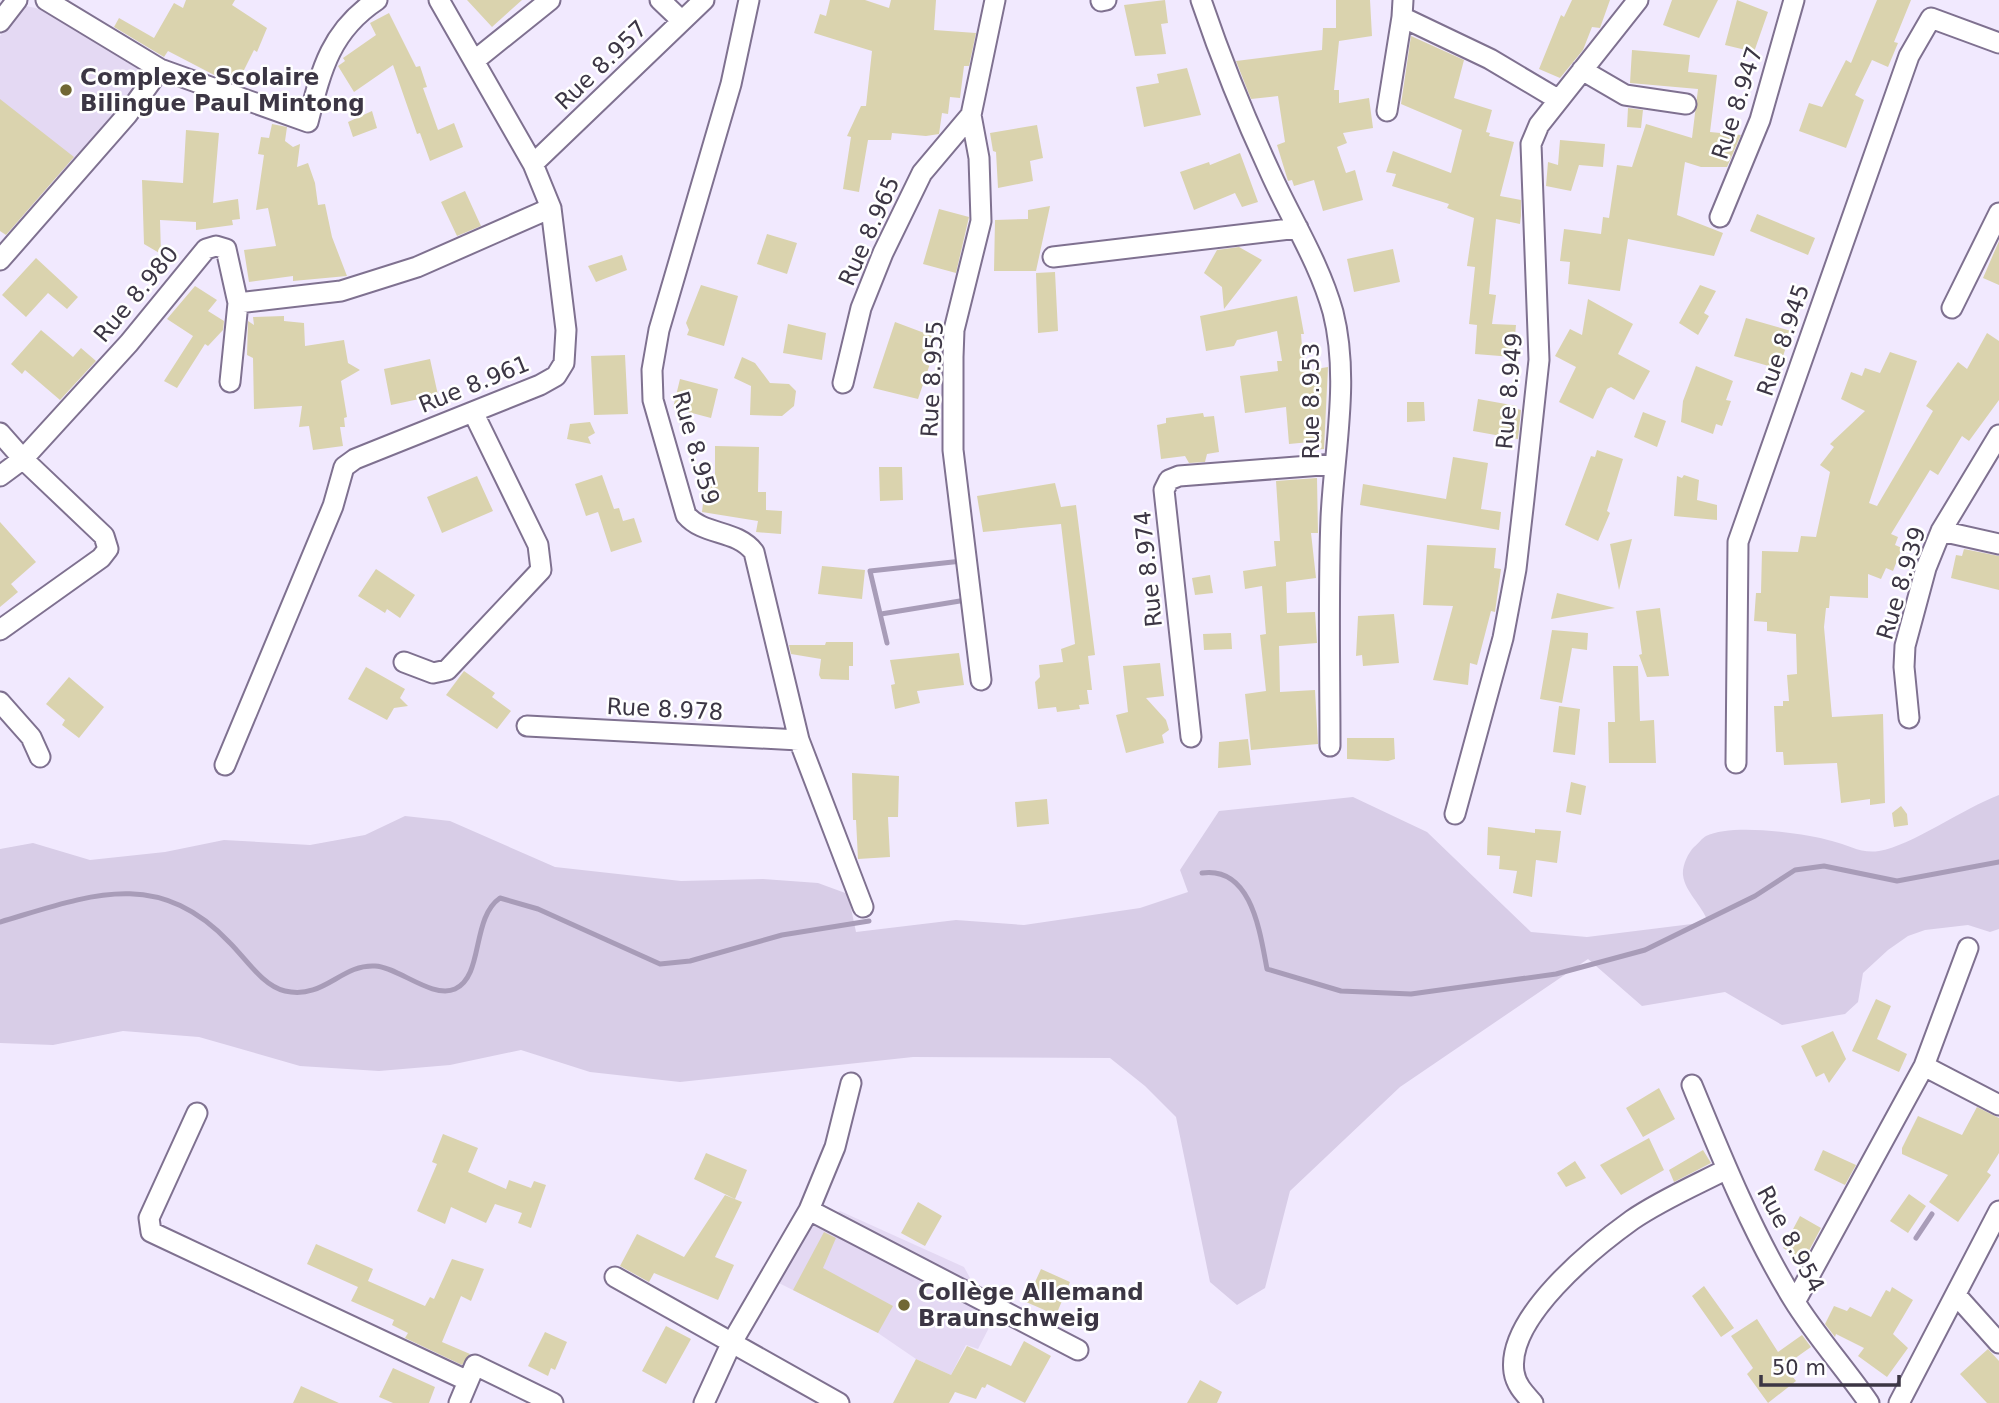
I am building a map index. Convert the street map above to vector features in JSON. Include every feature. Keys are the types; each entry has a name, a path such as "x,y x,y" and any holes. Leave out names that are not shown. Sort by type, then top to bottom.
{"street":[{"path":"0,22 18,0"},
{"path":"46,0 160,69 308,122 324,60 346,25 377,0"},
{"name":"Rue 8.961","path":"225,765 333,506 344,467 355,459 556,376 564,363 566,330 551,208 533,164 439,0"},
{"path":"474,61 550,0"},
{"path":"660,0 682,20"},
{"name":"Rue 8.957","path":"533,164 704,0"},
{"name":"Rue 8.959","path":"748,0 731,84 659,330 652,370 653,400 686,515 694,524 735,536 754,552 799,740 863,907"},
{"name":"Rue 8.955","path":"981,680 953,450 954,330 981,220 979,158 971,115 995,0"},
{"name":"Rue 8.953","path":"1201,0 1221,59 1324,284 1337,338 1340,406 1329,584 1330,746"},
{"name":"Rue 8.949","path":"1454,814 1503,638 1516,569 1539,360 1531,144 1539,125 1638,0"},
{"name":"Rue 8.947","path":"1720,217 1760,120 1794,0"},
{"path":"1387,111 1402,8 1559,100"},
{"name":"Rue 8.945","path":"1736,763 1738,542 1909,56 1931,18 1999,43"},
{"path":"0,260 127,115 160,69"},
{"path":"1582,70 1625,95 1686,104"},
{"name":"Rue 8.965","path":"843,383 861,308 888,242 922,173 971,115"},
{"path":"230,382 238,303 341,291 417,267 551,208"},
{"path":"1952,308 1999,213"},
{"path":"1053,257 1298,228"},
{"name":"Rue 8.980","path":"23,458 129,343 206,249 216,246 226,249 238,303"},
{"path":"404,662 433,673 447,670 541,570 538,545 473,412"},
{"path":"0,433 104,536 108,548 101,558 0,630"},
{"name":"Rue 8.939","path":"1909,718 1904,667 1905,646 1926,568 1941,531 1999,435"},
{"path":"0,476 23,458"},
{"name":"Rue 8.974","path":"1191,737 1164,490 1169,480 1179,476 1335,464"},
{"path":"1941,531 1999,544"},
{"path":"0,702 31,737 40,757"},
{"name":"Rue 8.978","path":"527,726 799,740"},
{"path":"1795,1302 1924,1066 1968,948"},
{"path":"1924,1066 1999,1105"},
{"path":"704,1403 731,1344 808,1210 835,1147 851,1083"},
{"name":"Rue 8.954","path":"1692,1085 1727,1168 1776,1269 1795,1302 1869,1403"},
{"path":"197,1113 149,1218 151,1232 468,1381"},
{"path":"1533,1403 1519,1388 1514,1370 1517,1346 1538,1304 1633,1220 1727,1168"},
{"path":"808,1210 1078,1350"},
{"path":"1899,1403 1999,1211"},
{"path":"615,1277 839,1403"},
{"path":"1955,1294 1999,1343"},
{"path":"459,1403 475,1366 553,1403"}],"shaded area":[{"name":"Complexe Scolaire Bilingue Paul Mintong","path":"26,6 40,9 141,68 142,76 124,105 63,182 0,132 0,36"},
{"path":"1999,795 1999,929 1990,932 1968,925 1925,930 1908,936 1863,973 1858,1002 1845,1014 1782,1025 1725,992 1642,1006 1588,959 1400,1087 1290,1191 1265,1288 1237,1305 1210,1282 1176,1117 1145,1086 1110,1058 913,1057 680,1082 590,1072 521,1050 450,1065 379,1071 300,1066 199,1037 123,1031 53,1045 0,1043 0,849 33,843 90,860 165,852 224,840 310,845 365,835 405,816 450,821 555,867 681,881 763,879 818,883 848,894 856,932 956,920 1024,925 1140,908 1188,892 1180,870 1219,811 1353,797 1427,832 1531,932 1587,937 1708,922 1687,887 1683,875 1684,864 1690,853 1706,836 1733,830 1787,832 1873,852 1892,848 1922,835"},
{"name":"Collège Allemand Braunschweig","path":"840,1211 964,1267 993,1320 978,1349 966,1345 951,1375 916,1359 878,1333 771,1279 800,1227"}],"building":[{"path":"186,0 235,0 232,5 267,28 257,52 254,50 238,82 218,77 168,51 164,57 114,27 119,18 154,38 174,3 183,8"},
{"path":"467,0 522,0 492,27"},
{"path":"830,0 865,0 889,8 891,0 936,0 934,30 976,33 969,66 964,66 960,98 950,97 948,114 942,113 939,134 926,136 892,133 891,140 868,140 859,192 843,189 851,137 847,136 861,106 866,106 872,51 814,33 820,14 826,16"},
{"path":"1165,0 1168,23 1161,24 1166,54 1135,56 1124,5"},
{"path":"1336,0 1370,0 1372,36 1339,41 1334,90 1339,90 1339,103 1369,98 1373,128 1343,133 1347,143 1337,147 1346,173 1355,170 1363,200 1323,211 1314,180 1294,186 1292,180 1288,181 1277,145 1285,142 1278,96 1251,99 1236,61 1322,50 1323,28 1336,28"},
{"path":"1572,0 1610,0 1600,28 1592,27 1583,50 1560,78 1539,69 1561,15 1564,17"},
{"path":"1672,0 1718,0 1699,38 1663,25"},
{"path":"1737,0 1768,12 1754,52 1725,45"},
{"path":"1877,0 1911,0 1894,42 1898,43 1888,67 1872,60 1855,95 1864,100 1846,148 1799,131 1809,103 1822,107 1846,60 1851,63"},
{"path":"389,13 416,67 420,66 427,87 423,88 438,130 454,123 463,147 430,161 420,133 417,134 393,65 354,92 338,66 345,61 343,58 376,35 370,23"},
{"path":"1411,36 1464,60 1454,98 1492,110 1486,132 1490,133 1489,136 1514,142 1500,196 1521,200 1520,224 1496,219 1489,294 1496,295 1492,324 1516,325 1513,357 1475,354 1477,325 1469,324 1475,267 1467,266 1474,218 1447,208 1449,204 1392,186 1396,174 1386,172 1393,151 1451,173 1462,130 1401,104"},
{"path":"1632,50 1690,55 1688,72 1717,75 1710,132 1741,135 1727,167 1701,167 1685,162 1677,215 1723,233 1714,256 1628,239 1620,291 1568,284 1570,262 1560,261 1564,229 1601,234 1603,217 1609,218 1617,165 1632,167 1646,124 1692,138 1698,89 1630,83"},
{"path":"1187,68 1201,115 1144,127 1136,87 1159,83 1157,74"},
{"path":"0,99 74,157 6,235 0,231"},
{"path":"1628,108 1643,110 1641,128 1627,127"},
{"path":"372,111 377,128 353,137 348,122"},
{"path":"272,124 287,127 285,141 293,147 300,144 297,167 308,163 315,183 318,205 325,204 332,237 347,276 293,281 293,276 249,282 244,250 276,246 268,208 256,210 264,155 258,154 261,137 269,138"},
{"path":"1037,125 1043,158 1030,161 1033,181 998,188 996,152 993,151 990,133"},
{"path":"186,130 219,133 213,203 238,199 240,219 232,220 233,225 196,230 196,222 160,220 161,254 144,244 142,180 183,183"},
{"path":"1560,140 1605,144 1603,167 1579,165 1571,191 1546,186 1548,162 1558,165"},
{"path":"1240,153 1258,202 1242,207 1235,193 1194,210 1180,172 1209,162 1210,165"},
{"path":"465,191 481,226 457,236 441,202"},
{"path":"1050,206 1036,271 994,271 995,220 1028,219 1028,210"},
{"path":"939,209 969,217 956,273 923,264"},
{"path":"1757,214 1815,238 1808,255 1750,231"},
{"path":"767,234 797,243 787,274 757,264"},
{"path":"1999,241 1999,285 1983,278"},
{"path":"1239,247 1262,260 1224,309 1222,287 1204,273 1217,250"},
{"path":"1393,249 1400,282 1354,292 1347,259"},
{"path":"622,255 627,270 596,282 588,266"},
{"path":"36,258 78,297 67,309 48,293 26,317 2,295"},
{"path":"1055,272 1058,331 1038,333 1036,273"},
{"path":"701,285 738,296 724,346 687,335 689,330 686,323"},
{"path":"1700,285 1716,291 1704,313 1709,316 1698,335 1679,323"},
{"path":"195,286 217,300 208,311 224,321 223,330 208,346 205,344 177,388 164,381 193,336 167,319"},
{"path":"1297,296 1304,334 1301,334 1304,371 1328,367 1324,449 1310,450 1310,442 1289,444 1286,407 1245,413 1240,376 1278,371 1277,361 1282,361 1277,331 1237,340 1234,346 1206,351 1200,316"},
{"path":"1588,299 1633,324 1618,354 1650,371 1634,400 1611,387 1607,389 1593,419 1559,402 1576,367 1555,356 1570,329 1582,335"},
{"path":"284,316 284,321 304,323 305,346 344,340 348,363 360,370 341,381 347,417 344,418 345,427 340,427 343,446 313,450 309,426 299,427 302,406 254,409 253,358 247,355 248,321 254,325 253,317"},
{"path":"1746,318 1791,331 1779,369 1734,356"},
{"path":"895,322 935,337 931,348 935,349 918,399 873,388"},
{"path":"788,324 826,333 822,360 783,353"},
{"path":"41,330 73,357 81,348 96,361 60,400 25,370 22,374 11,364"},
{"path":"1987,333 1999,341 1999,400 1969,441 1962,436 1938,475 1930,470 1891,534 1898,537 1895,545 1902,548 1893,571 1886,568 1881,579 1868,574 1868,598 1830,596 1829,608 1826,608 1824,627 1832,717 1883,714 1885,803 1870,805 1870,799 1841,803 1837,763 1784,765 1783,752 1776,752 1774,706 1783,706 1783,701 1789,701 1787,675 1797,674 1796,634 1767,631 1767,622 1754,621 1756,593 1761,593 1762,551 1798,552 1801,536 1816,537 1830,472 1820,465 1834,447 1830,444 1865,411 1841,399 1851,372 1862,376 1865,368 1880,373 1890,352 1917,361 1869,503 1877,506 1933,411 1926,406 1958,362 1967,369"},
{"path":"625,355 628,414 594,415 591,356"},
{"path":"742,357 755,363 770,383 789,384 796,391 794,406 782,416 750,415 751,386 734,378"},
{"path":"430,359 438,395 391,405 384,369"},
{"path":"1696,366 1733,381 1726,400 1731,401 1722,426 1716,424 1713,434 1681,422 1683,401"},
{"path":"680,379 718,389 711,418 673,408"},
{"path":"1478,399 1517,406 1517,409 1521,410 1518,439 1473,431"},
{"path":"1407,402 1424,402 1425,421 1407,422"},
{"path":"1643,412 1666,421 1657,447 1634,437"},
{"path":"1203,413 1204,417 1214,416 1219,452 1207,454 1205,462 1189,463 1185,456 1161,459 1157,425 1166,423 1166,418"},
{"path":"590,422 595,433 588,437 591,444 567,439 570,424"},
{"path":"715,446 759,447 758,492 766,492 766,510 782,511 781,534 756,532 758,521 702,512 706,478 715,478"},
{"path":"1597,450 1623,459 1607,511 1610,513 1598,541 1565,525 1591,456 1595,457"},
{"path":"1453,457 1488,463 1481,509 1501,512 1499,530 1360,505 1363,484 1446,499"},
{"path":"879,467 902,467 903,500 880,501"},
{"path":"602,475 614,509 619,508 623,521 634,518 642,542 611,552 598,512 586,516 575,484"},
{"path":"1684,475 1699,480 1697,500 1717,505 1717,520 1674,516 1677,476 1682,478"},
{"path":"477,476 493,511 442,533 427,497"},
{"path":"1317,478 1318,533 1311,533 1316,578 1286,582 1287,613 1315,612 1317,643 1279,646 1280,692 1315,690 1318,744 1251,750 1245,694 1266,691 1260,635 1266,634 1262,586 1245,589 1243,571 1276,566 1274,541 1280,541 1276,481"},
{"path":"1055,483 1061,507 1076,505 1095,655 1088,656 1092,690 1087,690 1089,704 1079,705 1080,709 1057,712 1056,707 1038,709 1035,682 1040,677 1039,665 1063,662 1061,649 1075,644 1061,524 983,532 977,496"},
{"path":"0,522 36,562 11,584 18,592 0,607"},
{"path":"1632,539 1619,590 1610,544"},
{"path":"1427,545 1496,548 1494,568 1501,569 1495,612 1491,611 1477,665 1470,663 1468,685 1433,680 1453,606 1423,605"},
{"path":"1964,549 1999,556 1999,590 1951,578 1956,555 1962,556"},
{"path":"822,566 865,570 862,599 818,594"},
{"path":"376,569 415,595 400,618 387,609 385,613 358,596"},
{"path":"1210,575 1213,593 1195,595 1192,578"},
{"path":"1557,593 1615,608 1551,619"},
{"path":"1660,608 1669,676 1647,677 1639,655 1642,654 1636,611"},
{"path":"1394,614 1399,663 1363,666 1362,655 1356,656 1358,616"},
{"path":"1552,630 1588,633 1587,650 1572,648 1562,703 1540,699"},
{"path":"1231,633 1232,649 1204,650 1203,634"},
{"path":"826,642 853,642 853,666 849,666 849,680 821,679 821,659 791,654 789,645 825,645"},
{"path":"959,653 964,685 917,691 920,703 895,709 891,685 895,684 890,660"},
{"path":"1160,663 1164,696 1146,698 1166,720 1169,730 1162,735 1164,743 1126,753 1116,715 1128,712 1123,666"},
{"path":"1613,666 1638,666 1640,721 1654,720 1656,763 1609,763 1608,722 1615,722"},
{"path":"366,667 405,689 400,698 408,706 394,708 387,720 348,699"},
{"path":"464,671 495,693 492,697 511,711 497,729 446,695"},
{"path":"69,677 104,707 79,738 62,725 65,720 46,704"},
{"path":"1559,706 1580,709 1575,755 1553,752"},
{"path":"1347,738 1394,738 1395,759 1347,759"},
{"path":"1248,739 1251,765 1218,768 1219,742"},
{"path":"852,773 899,776 898,817 888,817 890,857 858,859 856,820 853,820"},
{"path":"1571,782 1586,786 1581,815 1566,812"},
{"path":"1047,799 1049,824 1017,827 1015,802"},
{"path":"1901,806 1907,814 1908,825 1894,827 1892,813"},
{"path":"1488,827 1535,833 1535,829 1561,831 1557,863 1536,860 1532,897 1513,893 1517,871 1499,869 1500,856 1487,855"},
{"path":"1876,999 1891,1006 1877,1039 1907,1054 1899,1072 1852,1051"},
{"path":"1833,1031 1846,1059 1829,1083 1824,1073 1816,1077 1801,1046"},
{"path":"1659,1088 1675,1119 1643,1137 1626,1108"},
{"path":"1977,1107 1999,1118 1999,1153 1987,1172 1991,1175 1958,1222 1929,1202 1948,1175 1902,1154 1902,1148 1918,1116 1962,1135"},
{"path":"443,1134 478,1148 468,1172 506,1189 509,1180 531,1188 534,1181 546,1185 531,1228 518,1223 522,1213 495,1204 486,1223 451,1207 445,1224 417,1211 437,1164 432,1162"},
{"path":"1649,1138 1664,1170 1621,1195 1600,1165"},
{"path":"1703,1150 1711,1163 1674,1182 1669,1170"},
{"path":"1823,1150 1856,1165 1845,1185 1814,1170"},
{"path":"706,1153 747,1170 735,1199 694,1179"},
{"path":"1575,1161 1586,1178 1566,1187 1557,1173"},
{"path":"1909,1194 1926,1206 1908,1233 1890,1221"},
{"path":"725,1195 742,1202 715,1257 734,1265 718,1300 654,1273 649,1282 620,1266 637,1234 684,1257"},
{"path":"918,1202 942,1216 925,1246 901,1233"},
{"path":"1800,1216 1821,1228 1804,1260 1783,1248"},
{"path":"824,1232 836,1238 823,1268 893,1306 878,1333 793,1290"},
{"path":"316,1244 373,1269 368,1281 425,1306 430,1297 434,1299 452,1259 484,1269 471,1301 461,1296 442,1342 470,1354 462,1365 405,1338 408,1333 392,1325 394,1320 351,1301 358,1287 307,1264"},
{"path":"1041,1269 1070,1282 1056,1315 1026,1302"},
{"path":"1704,1286 1734,1328 1721,1337 1692,1296"},
{"path":"1892,1287 1913,1300 1893,1334 1908,1348 1887,1377 1858,1356 1864,1348 1836,1334 1835,1337 1825,1324 1834,1306 1847,1311 1850,1307 1871,1317 1886,1290 1890,1292"},
{"path":"1757,1319 1778,1352 1802,1335 1811,1347 1784,1366 1796,1381 1768,1403 1747,1374 1753,1368 1731,1336"},
{"path":"666,1326 691,1339 666,1384 642,1371"},
{"path":"545,1332 567,1342 555,1370 551,1368 548,1376 528,1366"},
{"path":"1024,1341 1051,1356 1025,1403 987,1384 985,1388 982,1387 976,1399 955,1392 949,1403 893,1403 916,1359 951,1375 967,1346 1011,1366"},
{"path":"1988,1349 1999,1361 1999,1403 1987,1403 1960,1374"},
{"path":"393,1368 435,1387 429,1403 393,1403 379,1397"},
{"path":"1200,1380 1222,1392 1217,1403 1187,1403"},
{"path":"301,1386 339,1403 293,1403"}],"waterway":[{"path":"887,643 870,571 962,561"},
{"path":"881,614 966,600"},
{"path":"1202,873 1219,874 1232,880 1243,891 1257,921 1267,969 1341,991 1411,994 1556,974 1645,950 1755,896 1795,870 1824,866 1897,881 1999,862"},
{"path":"0,922 92,897 121,894 148,896 176,904 203,919 269,984 285,991 299,992 322,987 352,970 375,966 394,971 436,990 455,989 464,982 470,972 485,919 500,898 538,909 660,964 690,961 782,935 869,921"},
{"path":"1916,1238 1932,1214"}],"place":[{"name":"Complexe Scolaire Bilingue Paul Mintong","path":"66,90"},
{"name":"Collège Allemand Braunschweig","path":"904,1305"}]}
